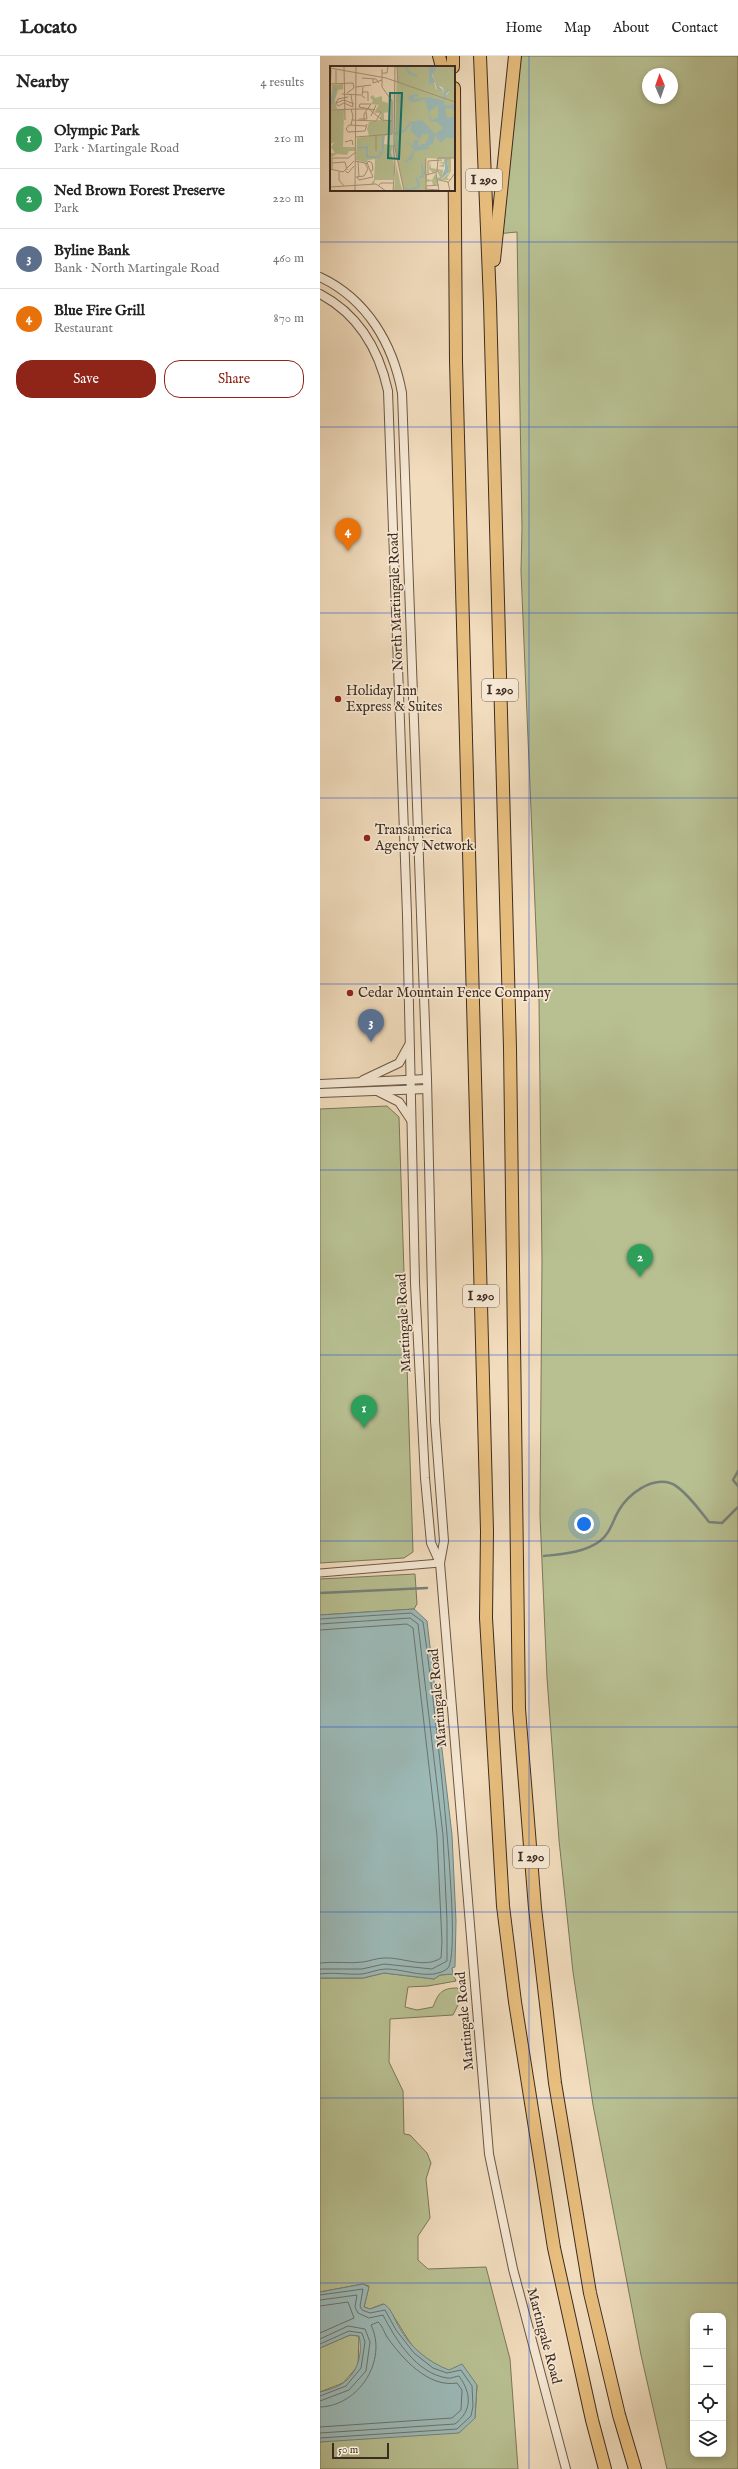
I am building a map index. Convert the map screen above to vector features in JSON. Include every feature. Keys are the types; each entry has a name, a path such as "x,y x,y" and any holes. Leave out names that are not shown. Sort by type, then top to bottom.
{"highway":[{"path":"439,56 442,66"},
{"name":"I 290","path":"480,56 490,303 510,1048 519,1709 535,1908 555,2082 590,2293 619,2415 635,2469"},
{"path":"490,303 515,56"},
{"name":"I 290","path":"455,112 456,361 487,1531 486,1618 503,1898 526,2081 554,2248 588,2404 605,2469"}],"street":[{"name":"North Martingale Road","path":"320,277 348,295 373,320 393,355 402,393 427,1079"},
{"name":"North Martingale Road","path":"320,294 342,307 362,328 378,357 388,391 407,915 411,1079"},
{"path":"358,1082 398,1063 410,1044"},
{"name":"Martingale Road","path":"411,1079 415,1283 423,1450 431,1543 440,1563"},
{"path":"320,1084 427,1079"},
{"name":"Martingale Road","path":"427,1079 426,1089 434,1421 444,1541 440,1563 489,2154 513,2269 566,2469"},
{"path":"320,1093 426,1089"},
{"path":"374,1090 399,1102 411,1121"},
{"path":"320,1573 440,1563"}],"green space":[{"path":"515,56 738,56 738,2469 667,2469 641,2355 593,2105 573,1972 559,1840 547,1678 540,1515 542,1262 539,1001 521,571 522,528 517,232 496,234"},
{"path":"387,1106 399,1117 413,1552 404,1558 320,1563 320,1109"},
{"path":"415,1574 417,1604 414,1609 320,1615 320,1579"},
{"path":"384,1973 434,1979 440,1975 453,1974 456,1981 428,1986 408,1987 405,2007 417,2010 433,2007 439,1995 447,1989 457,1988 460,1990 460,2001 453,2015 390,2019 389,2062 403,2091 404,2134 410,2135 427,2153 431,2163 426,2179 430,2218 418,2236 418,2260 428,2269 486,2267 510,2359 518,2469 320,2469 320,2442 475,2418 477,2385 436,2365 421,2355 411,2344 390,2311 383,2304 370,2309 364,2307 369,2286 363,2284 320,2292 320,1978 363,1978"},
{"path":"350,2335 359,2336 358,2366 343,2383 320,2392 320,2348"}],"water":[{"path":"414,1609 427,1621 452,1835 456,1921 455,1967 452,1968 453,1974 440,1975 434,1979 384,1973 363,1978 320,1978 320,1615"},
{"path":"363,2284 369,2287 364,2307 370,2309 384,2304 387,2306 403,2334 420,2353 434,2363 449,2370 462,2364 477,2385 475,2418 459,2433 320,2442 320,2392 338,2386 352,2374 356,2368 360,2355 360,2342 359,2336 350,2335 320,2348 320,2292"}],"waterway":[{"path":"738,1471 733,1480 738,1486"},
{"path":"544,1556 565,1554 580,1550 600,1541 611,1527 623,1504 634,1493 647,1485 662,1482 675,1485 691,1500 709,1522 722,1523 738,1507"},
{"path":"320,1593 427,1588"}],"place":[{"name":"Blue Fire Grill","path":"348,551"},
{"name":"Holiday Inn Express & Suites","path":"338,699"},
{"name":"Transamerica Agency Network","path":"367,838"},
{"name":"Cedar Mountain Fence Company","path":"350,993"},
{"name":"Byline Bank","path":"371,1042"},
{"name":"Ned Brown Forest Preserve","path":"640,1277"},
{"name":"Olympic Park","path":"364,1428"}]}
